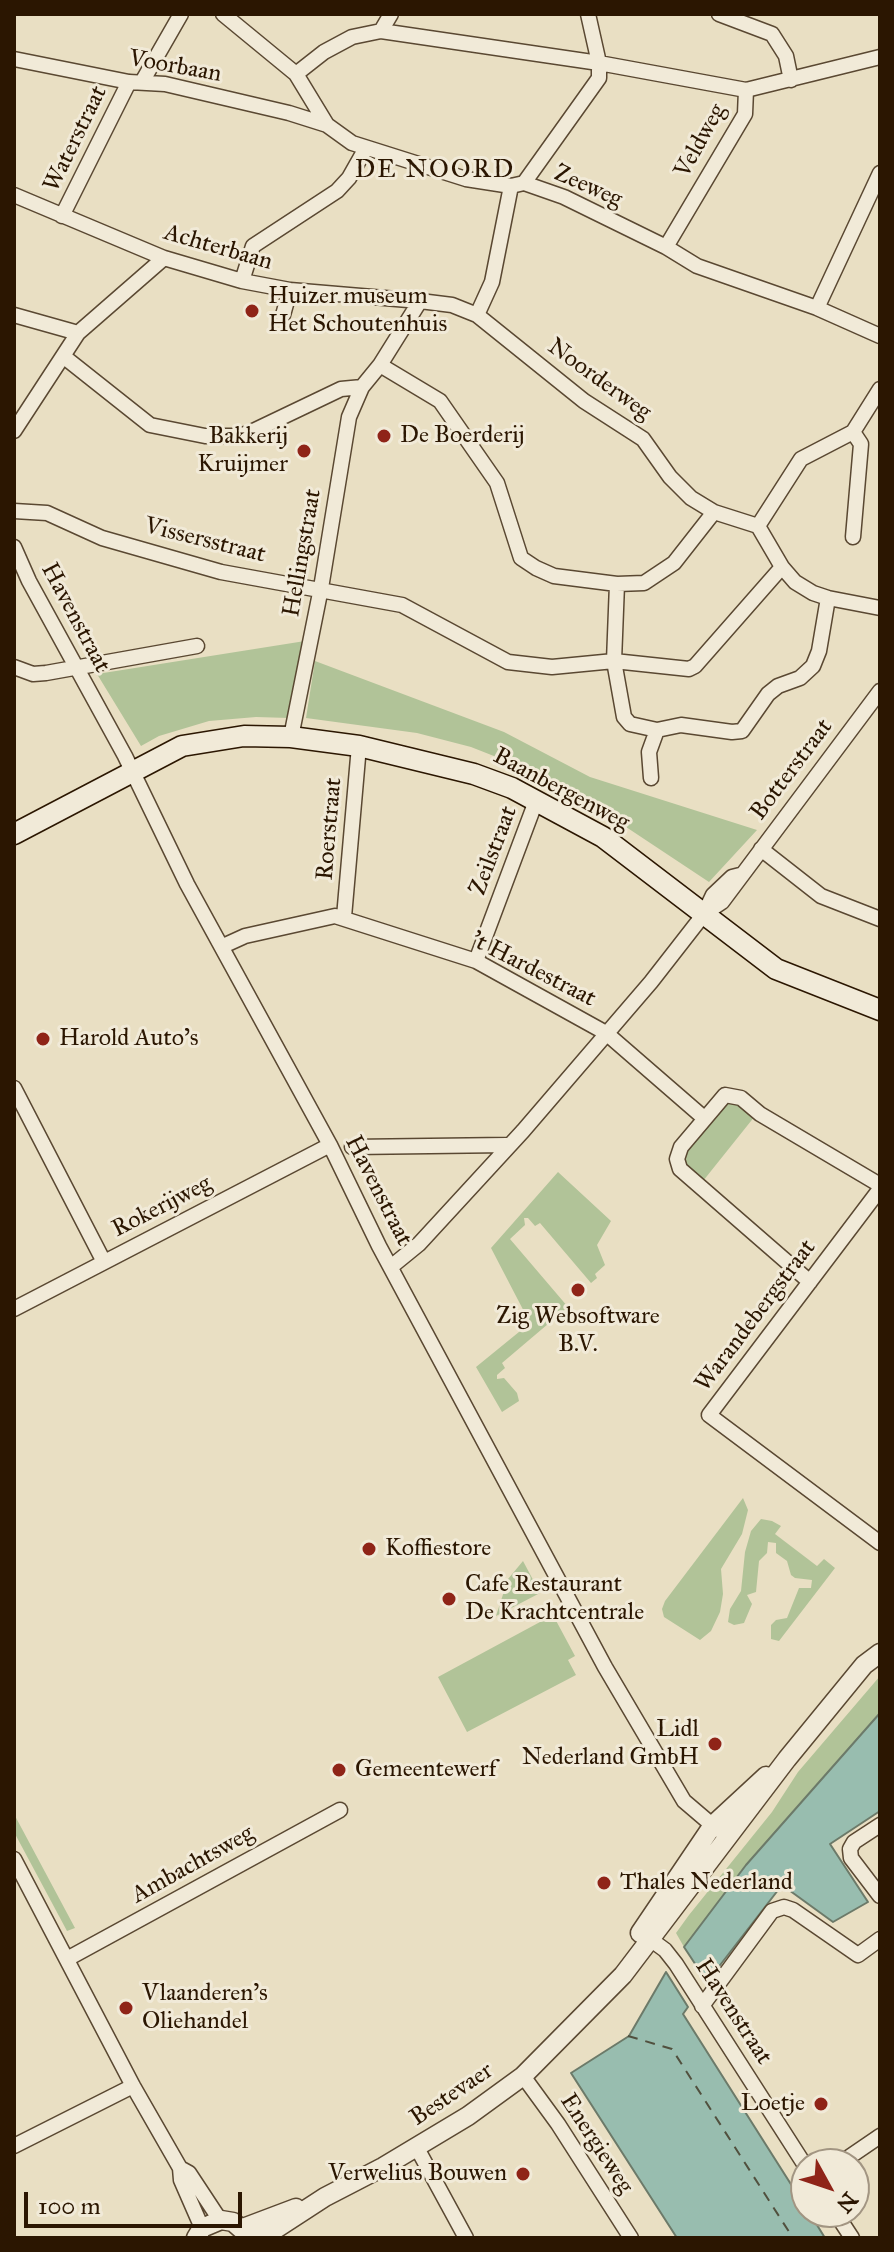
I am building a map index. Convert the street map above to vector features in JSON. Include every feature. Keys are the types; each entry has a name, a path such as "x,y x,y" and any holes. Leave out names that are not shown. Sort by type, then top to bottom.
{"main road":[{"name":"Baanbergenweg","path":"14,834 182,746 244,736 291,737 359,746 474,774 536,801 603,837 776,969 880,1010"}],"street":[{"name":"Waterstraat","path":"62,216 136,82 181,14"},
{"name":"Zeeweg","path":"223,14 296,74 327,125 352,143 466,179 517,184 564,197 666,247 697,266 817,308 880,336"},
{"path":"381,31 391,14"},
{"path":"420,301 452,305 477,315 492,282 517,184 599,78 599,63 588,14"},
{"path":"719,14 772,34 786,56 791,80"},
{"path":"296,74 324,52 352,37 381,31 599,63 746,90"},
{"name":"Veldweg","path":"666,247 745,114 746,90 880,57"},
{"name":"Voorbaan","path":"14,59 136,82 165,84 278,110 327,125"},
{"path":"242,281 253,246 337,191 349,178 366,148"},
{"path":"817,308 880,173"},
{"name":"Achterbaan","path":"14,195 164,258 242,281 290,290 420,301"},
{"path":"14,431 78,333 164,258"},
{"path":"283,315 290,290"},
{"name":"Hellingstraat","path":"291,737 321,588 349,417 362,387 380,365 420,301"},
{"path":"14,315 78,333"},
{"name":"Noorderweg","path":"477,315 584,401 643,439 670,477 691,498 714,512 758,526"},
{"path":"63,356 150,425 205,436 249,433 341,389 362,387"},
{"path":"380,365 440,401 497,483 521,558 554,576 617,584 644,583 674,563 714,512"},
{"path":"880,389 853,432 801,459 758,526 782,567 795,582 828,598 880,608"},
{"path":"853,432 861,444 853,537"},
{"name":"Vissersstraat","path":"14,511 47,513 102,538 221,572 402,605 508,662 552,667 614,661 689,669 695,666 782,567"},
{"name":"Havenstraat","path":"14,547 29,581 133,771 187,884 330,1145 379,1246 605,1667 684,1801 729,1838"},
{"path":"617,584 614,661 626,721 657,730 681,725 742,731 768,694 778,686 800,678 813,666 819,651 828,598"},
{"path":"14,667 33,674 197,646"},
{"name":"Botterstraat","path":"392,1266 419,1244 530,1123 651,982 704,914 722,902 740,875 874,708 880,691"},
{"path":"651,778 649,752 657,730"},
{"name":"Roerstraat","path":"344,917 359,746"},
{"name":"Zeilstraat","path":"476,961 536,801"},
{"path":"761,849 821,896 880,919"},
{"name":"'t Hardestraat","path":"223,946 245,936 335,916 476,961 606,1033 704,1118"},
{"path":"14,1089 104,1262"},
{"path":"810,1282 680,1169 677,1159 681,1147 725,1095 741,1098 760,1114 880,1187"},
{"name":"Rokerijweg","path":"14,1309 330,1145"},
{"path":"352,1147 507,1145"},
{"name":"Warandebergstraat","path":"880,1187 709,1415 880,1543"},
{"name":"Bestevaer","path":"864,1665 880,1637"},
{"name":"Bestevaer","path":"246,2233 325,2197 417,2148 523,2076 590,2010 647,1933 729,1838 787,1759 864,1665 880,1653"},
{"name":"Bestevaer","path":"647,1933 713,1825 725,1811 787,1759"},
{"name":"Ambachtsweg","path":"67,1959 340,1810"},
{"path":"880,1825 854,1842 850,1849 851,1858 880,1896"},
{"path":"14,1859 133,2086 180,2168 189,2173 206,2229 233,2222 246,2233"},
{"path":"702,2006 772,1911 784,1907 793,1910 858,1955 880,1939"},
{"name":"Havenstraat","path":"647,1933 676,1964 794,2148"},
{"name":"Energieweg","path":"523,2076 558,2124 631,2238"},
{"path":"14,2146 133,2086"},
{"path":"862,2148 880,2136"},
{"path":"417,2148 466,2238"},
{"name":"Bestevaer","path":"262,2238 325,2197"}],"shaded area":[{"path":"305,641 289,718 209,721 159,736 141,746 97,674"},
{"path":"315,661 504,732 590,777 757,830 709,882 617,821 504,760 471,747 417,733 306,718"},
{"path":"736,1101 755,1116 703,1181 684,1166 682,1151 720,1104"},
{"path":"558,1172 611,1221 597,1245 605,1265 591,1283 540,1223 535,1226 524,1218 525,1225 510,1239 568,1307 502,1363 505,1368 497,1379 504,1378 517,1393 519,1401 502,1412 476,1367 530,1323 491,1248"},
{"path":"743,1498 748,1510 742,1534 721,1569 723,1594 720,1612 711,1631 700,1640 664,1617 662,1609"},
{"path":"761,1519 781,1526 775,1534 817,1566 824,1559 835,1568 779,1641 771,1639 771,1625 776,1620 787,1618 799,1588 811,1588 812,1580 791,1575 787,1561 776,1553 776,1543 768,1542 767,1553 759,1561 756,1592 747,1595 752,1604 744,1623 734,1625 728,1622 730,1609 741,1591 745,1552 751,1531"},
{"path":"523,1561 540,1593 496,1616 508,1579"},
{"path":"553,1615 575,1656 568,1660 576,1675 467,1732 438,1677"},
{"path":"880,1676 880,1713 746,1865 684,1947 676,1933 689,1915 772,1812 798,1772"},
{"path":"880,1713 880,1811 830,1844 868,1902 833,1922 782,1885 707,1982 684,1947 746,1865"},
{"path":"14,1814 75,1928 67,1931 14,1832"},
{"path":"666,1972 688,2007 683,2014 790,2183 790,2228 819,2228 825,2238 677,2238 571,2073 629,2036"}],"ferry route":[{"path":"628,2036 672,2049 793,2238"}],"place":[{"name":"Huizer museum Het Schoutenhuis","path":"252,311"},
{"name":"De Boerderij","path":"384,436"},
{"name":"Bakkerij Kruijmer","path":"304,451"},
{"name":"Harold Auto's","path":"43,1039"},
{"name":"Zig Websoftware B.V.","path":"578,1290"},
{"name":"Koffiestore","path":"369,1549"},
{"name":"Cafe Restaurant De Krachtcentrale","path":"449,1599"},
{"name":"Lidl Nederland GmbH","path":"715,1744"},
{"name":"Gemeentewerf","path":"339,1770"},
{"name":"Thales Nederland","path":"604,1883"},
{"name":"Vlaanderen's Oliehandel","path":"126,2008"},
{"name":"Loetje","path":"821,2104"},
{"name":"Verwelius Bouwen","path":"523,2174"}],"district":[{"name":"DE NOORD","path":"435,171"}]}
